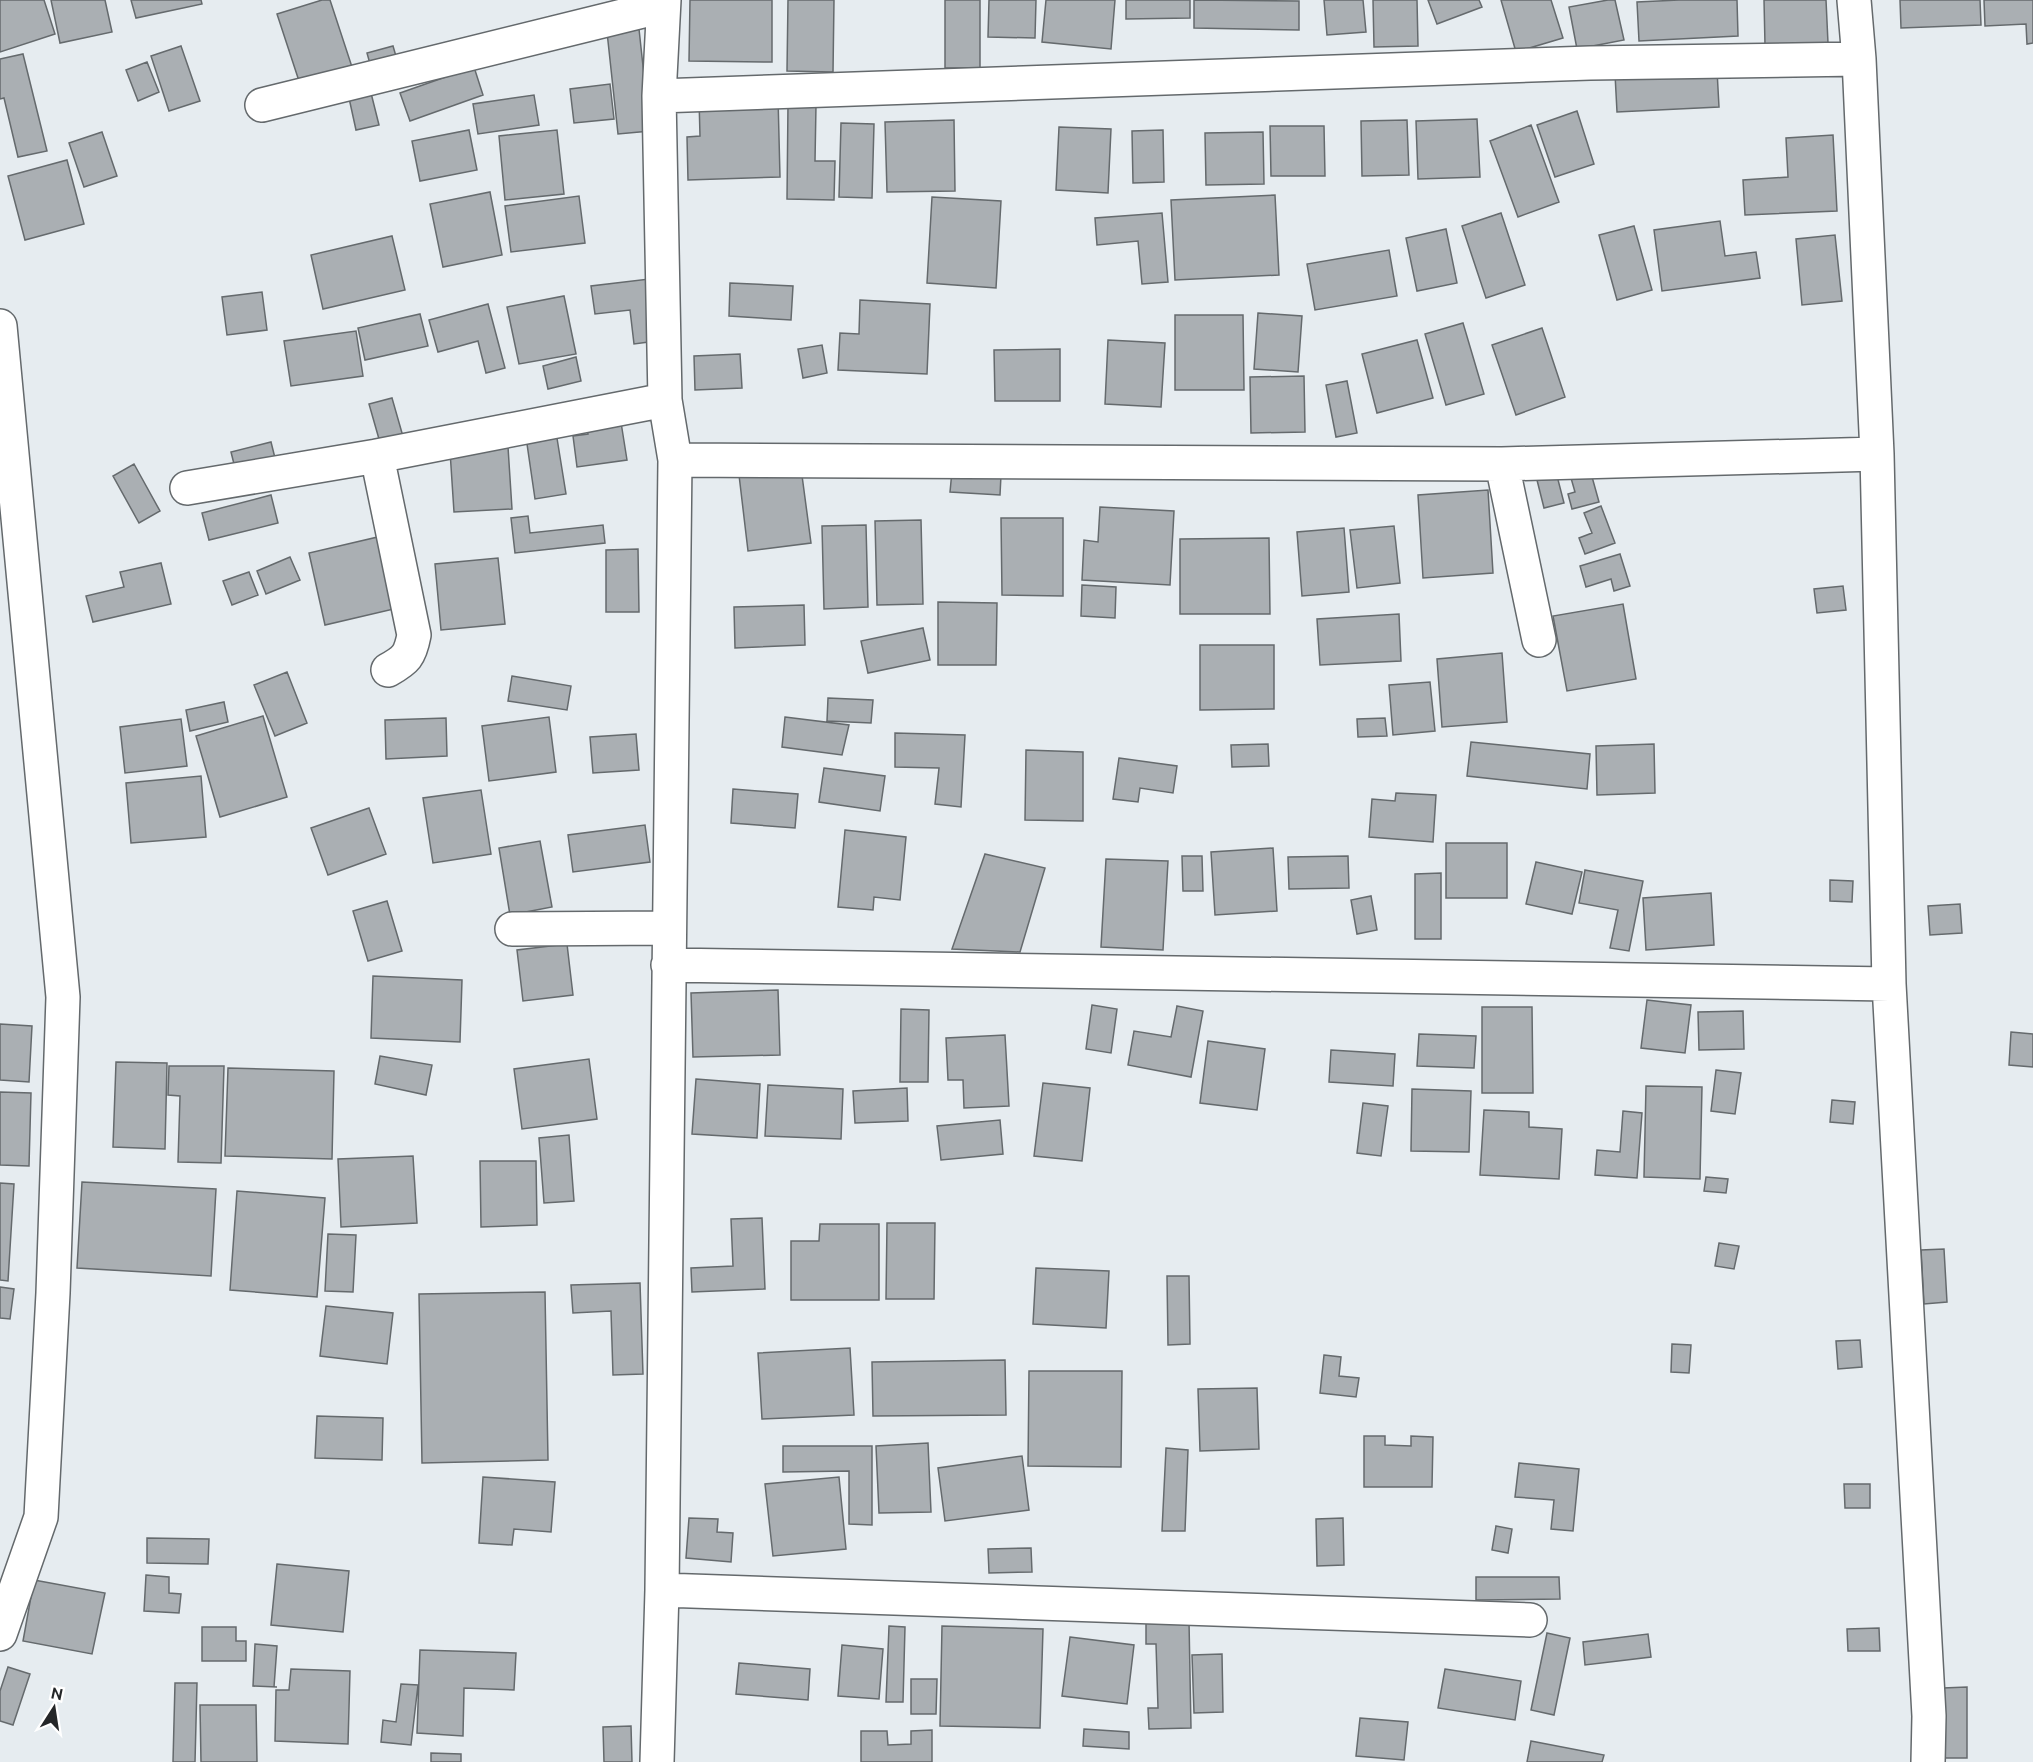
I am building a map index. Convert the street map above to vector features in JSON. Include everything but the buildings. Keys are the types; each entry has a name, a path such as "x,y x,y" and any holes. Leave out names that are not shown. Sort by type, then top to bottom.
{"street":[{"path":"1854,0 1859,59 1877,454 1889,984 1929,1716 1928,1762"},
{"path":"262,105 664,3 659,96 664,400 675,460 662,1590 657,1762"},
{"path":"659,96 1590,63 1859,59"},
{"path":"0,1634 41,1517 53,1293 63,997 1,329"},
{"path":"187,488 377,456 664,400"},
{"path":"675,460 1502,464 1877,454"},
{"path":"377,456 414,635 411,651 403,662 388,670"},
{"path":"1502,464 1539,640"},
{"path":"512,928 669,928"},
{"path":"668,965 1889,984"},
{"path":"662,1590 1530,1620"}]}
